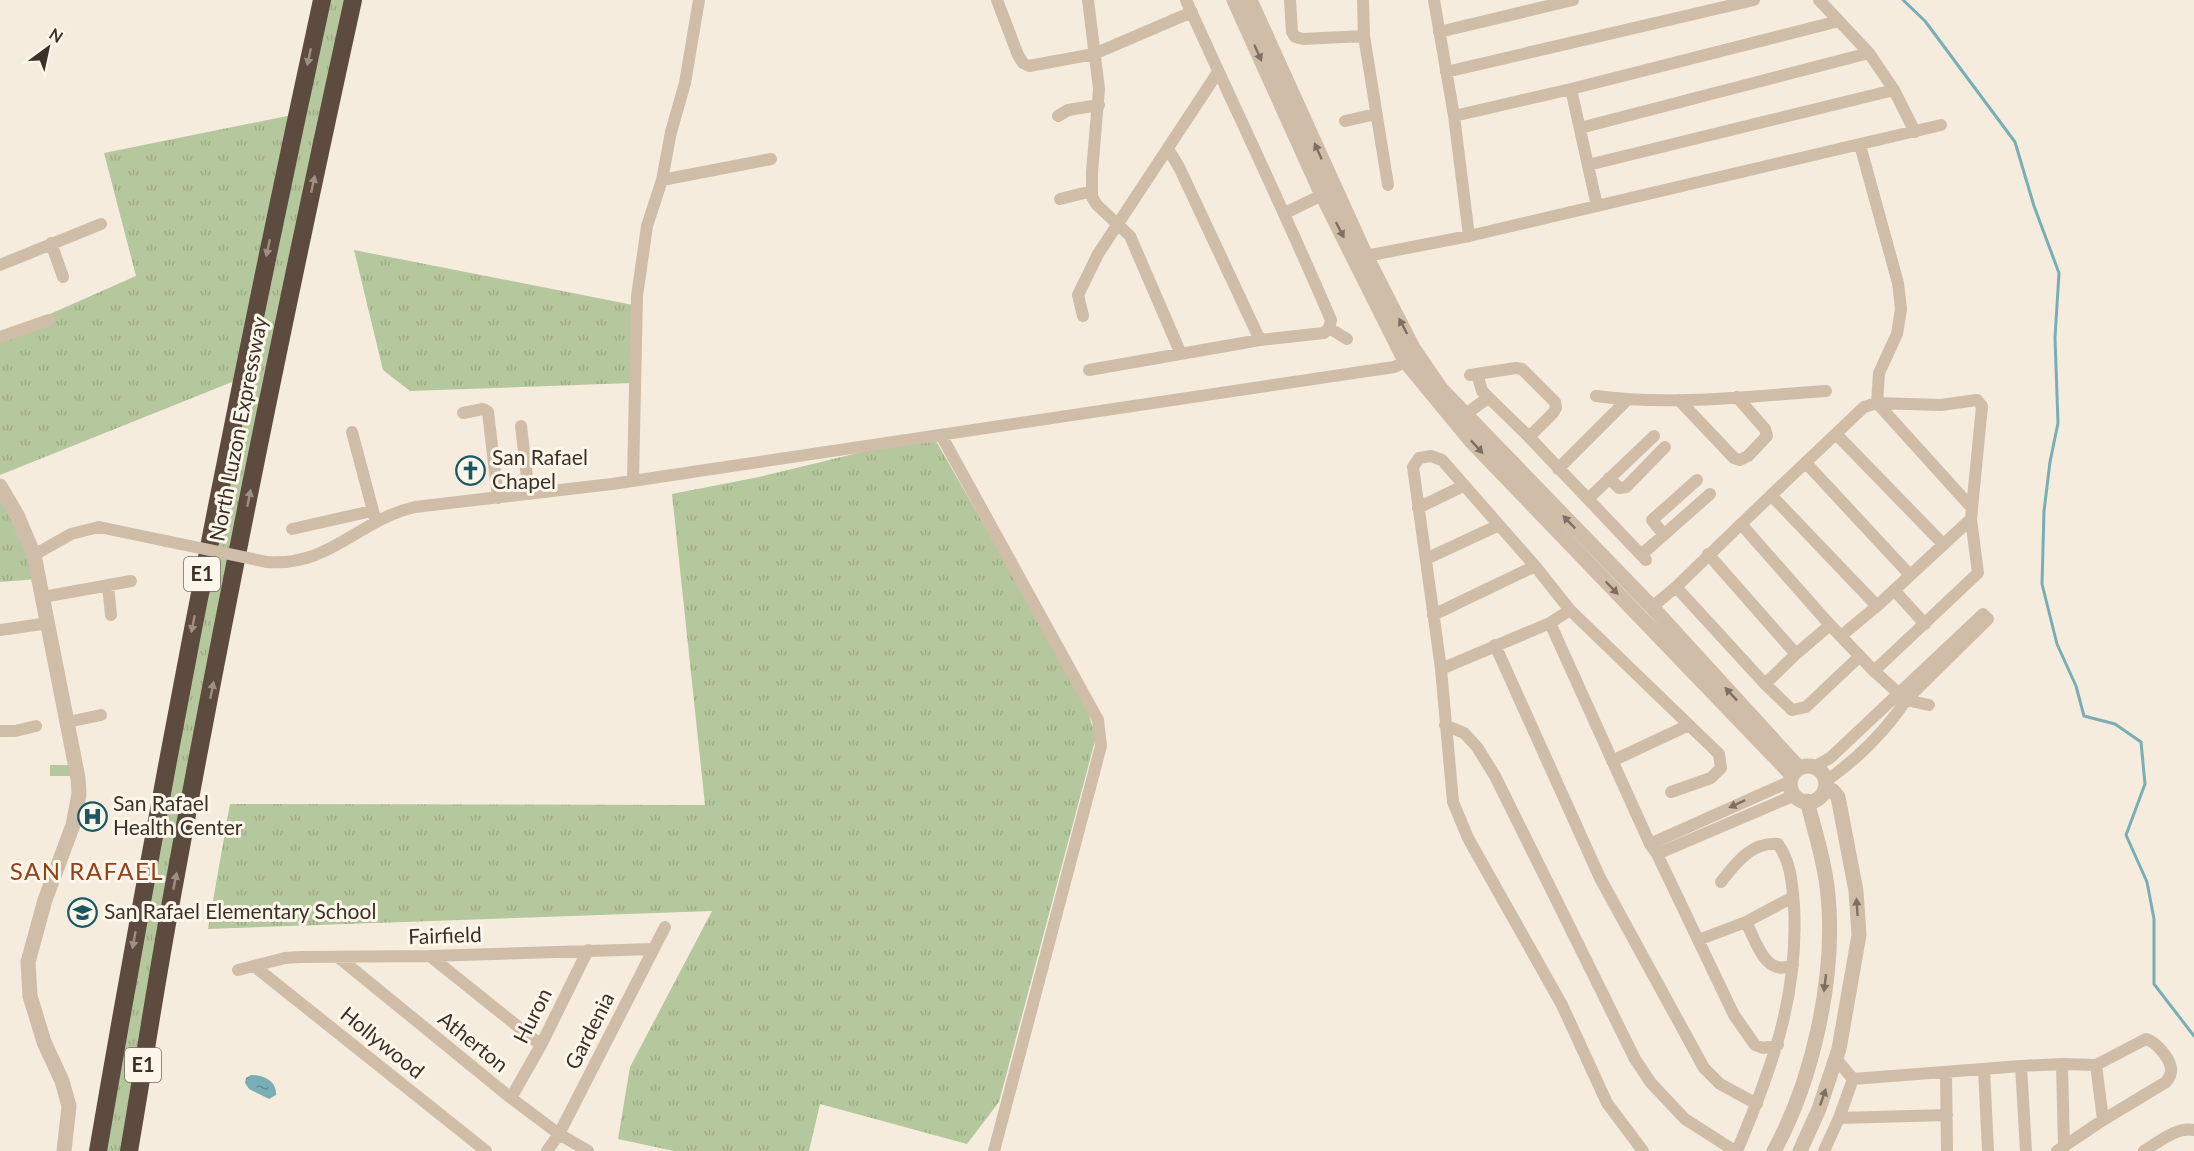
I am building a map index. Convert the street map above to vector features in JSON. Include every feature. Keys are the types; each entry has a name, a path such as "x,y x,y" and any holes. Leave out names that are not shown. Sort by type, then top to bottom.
{"highway":[{"name":"North Luzon Expressway","path":"98,1151 142,893 201,581 259,290 322,0"},
{"name":"North Luzon Expressway","path":"129,1151 170,908 238,552 288,296 353,0"}],"street":[{"path":"633,480 637,296 646,226 662,180 671,132 685,83 699,0"},
{"path":"996,0 1018,56 1023,63 1037,66 1094,54 1192,12"},
{"path":"1088,0 1098,73 1099,105 1092,198 1130,236 1181,354"},
{"path":"1089,370 1260,340 1324,333 1329,328 1331,320 1285,213 1186,0"},
{"path":"1234,0 1409,354 1441,389 1471,441 1800,781 1821,796 1826,784 1899,711 1902,696"},
{"path":"1250,0 1329,192"},
{"path":"1290,0 1292,32 1295,37 1303,39 1364,36"},
{"path":"1363,0 1364,36 1388,184"},
{"path":"1434,0 1454,116 1469,236"},
{"path":"1439,32 1573,0"},
{"path":"1446,72 1754,0"},
{"path":"1819,0 1869,53 1894,90 1915,132"},
{"path":"1454,116 1571,89 1839,21"},
{"path":"1580,128 1869,53"},
{"path":"1083,316 1078,295 1098,254 1218,72"},
{"path":"1571,89 1597,206"},
{"path":"1588,165 1894,90"},
{"path":"1058,116 1068,110 1099,105"},
{"path":"1345,122 1376,114"},
{"path":"1360,258 1469,236 1941,125"},
{"path":"1860,145 1895,273 1901,309 1897,334 1879,373 1877,403 1971,513"},
{"path":"1168,148 1260,340"},
{"path":"662,180 771,159"},
{"path":"1060,200 1092,191"},
{"path":"1285,213 1329,192"},
{"path":"0,265 101,224"},
{"path":"51,243 63,277"},
{"path":"0,337 49,320"},
{"path":"1329,328 1347,339"},
{"path":"292,529 394,513 415,507 633,480 1394,367 1401,365 1409,354"},
{"path":"1528,437 1553,413 1556,408 1554,402 1522,369 1473,374 1485,395 1643,558 1664,535 1711,495 1694,478 1652,520 1664,535"},
{"path":"1596,396 1628,400 1679,399 1826,391"},
{"path":"1457,415 1485,395"},
{"path":"1679,399 1734,458 1740,460 1748,456 1767,435 1765,429 1737,397"},
{"path":"1558,470 1628,400"},
{"path":"1652,608 1864,407 1877,403 1941,405 1977,400 1982,406 1971,513 1978,573 1874,671"},
{"path":"463,413 483,410 488,412 498,498"},
{"path":"1457,415 1652,608 1800,781 1821,853 1828,895 1826,979 1811,1059 1797,1100 1774,1151"},
{"path":"521,426 530,494"},
{"path":"352,432 374,516"},
{"path":"1588,499 1652,433 1667,448 1626,487 1619,488 1609,478"},
{"path":"942,435 1098,720 1101,734 1101,746 994,1151"},
{"path":"1837,435 1943,544"},
{"path":"1643,1151 1606,1103 1562,1005 1468,837 1453,802 1441,669 1413,467 1419,458 1431,456 1442,460 1535,566 1570,610 1719,754 1721,768 1711,778 1671,792"},
{"path":"1806,463 1910,575"},
{"path":"0,486 17,515 34,555 78,778 79,794 73,825 38,923 30,953 28,977 30,996 44,1042 67,1094 69,1106 64,1151"},
{"path":"1418,508 1464,486"},
{"path":"1772,495 1877,606"},
{"path":"1841,636 1877,606 1943,544 1971,513"},
{"path":"34,555 71,534 99,527 267,562 288,562 309,559 321,554 374,516"},
{"path":"1741,524 1874,671 1902,696 1929,705"},
{"path":"1426,559 1499,525"},
{"path":"1708,554 1796,654"},
{"path":"1433,615 1535,566"},
{"path":"43,597 131,581"},
{"path":"108,585 111,615"},
{"path":"1676,586 1787,707 1797,711 1806,707 1860,656"},
{"path":"1894,590 1925,624"},
{"path":"1441,669 1550,623 1570,610"},
{"path":"1800,781 1902,696 1985,616"},
{"path":"0,630 49,623"},
{"path":"1550,623 1653,849 1734,1015 1755,1045 1763,1048 1778,1045"},
{"path":"1765,684 1830,625"},
{"path":"1496,645 1600,878 1704,1068 1720,1084 1757,1104"},
{"path":"68,722 101,715"},
{"path":"1612,761 1689,724"},
{"path":"1445,725 1464,733 1477,747 1495,776 1635,1059 1662,1096 1685,1119 1736,1151 1757,1104 1778,1045 1789,1001 1795,933 1793,897 1790,867 1778,844 1770,843 1747,852 1721,882"},
{"path":"0,732 36,726"},
{"path":"1653,849 1822,772 1826,784 1838,797 1857,891 1859,935 1836,1059 1853,1079"},
{"path":"1698,940 1746,922 1793,897"},
{"path":"1746,922 1765,959 1774,968 1784,970 1793,966"},
{"name":"Gardenia","path":"547,1151 560,1134 665,927"},
{"name":"Fairfield","path":"238,970 285,958 654,949"},
{"name":"Huron","path":"512,1098 588,950"},
{"path":"430,956 541,1045"},
{"name":"Atherton","path":"338,957 512,1098 560,1134 588,1151"},
{"name":"Hollywood","path":"254,966 486,1151"},
{"path":"1853,1079 2021,1066 2096,1065 2146,1039 2156,1045 2168,1060 2171,1068 2171,1075 2166,1082 2060,1149"},
{"path":"1800,1151 1819,1109 1839,1049"},
{"path":"2060,1149 2062,1064"},
{"path":"2096,1065 2103,1120"},
{"path":"2021,1066 2026,1151"},
{"path":"1984,1069 1988,1151"},
{"path":"1946,1072 1947,1151"},
{"path":"1824,1151 1853,1079"},
{"path":"1839,1118 1947,1115"},
{"path":"2144,1151 2172,1134 2184,1129 2194,1130"}],"green space":[{"path":"329,0 349,0 121,1151 102,1151 143,910"},
{"path":"292,115 237,380 0,475 0,336 136,276 104,153"},
{"path":"354,250 633,305 631,383 410,391 383,370"},
{"path":"936,441 1088,713 1096,737 999,1102 967,1144 820,1104 809,1151 674,1151 618,1139 630,1067 712,911 208,929 230,804 705,805 672,494 759,477 866,451"},
{"path":"0,494 37,579 0,582"},
{"path":"50,765 71,765 71,776 50,776"}],"water":[{"path":"251,1075 260,1076 272,1083 276,1095 269,1099 249,1089 245,1083 246,1078"}],"waterway":[{"path":"1903,0 1925,21 2015,142 2034,206 2059,273 2055,338 2058,423 2044,511 2042,584 2057,644 2076,686 2084,716 2115,724 2141,742 2145,784 2126,835 2147,882 2154,919 2154,984 2194,1036"}],"place":[{"name":"San Rafael Chapel","path":"471,470"},
{"name":"San Rafael Health Center","path":"92,816"},
{"name":"San Rafael Elementary School","path":"83,912"}],"district":[{"name":"SAN RAFAEL","path":"87,872"}]}
